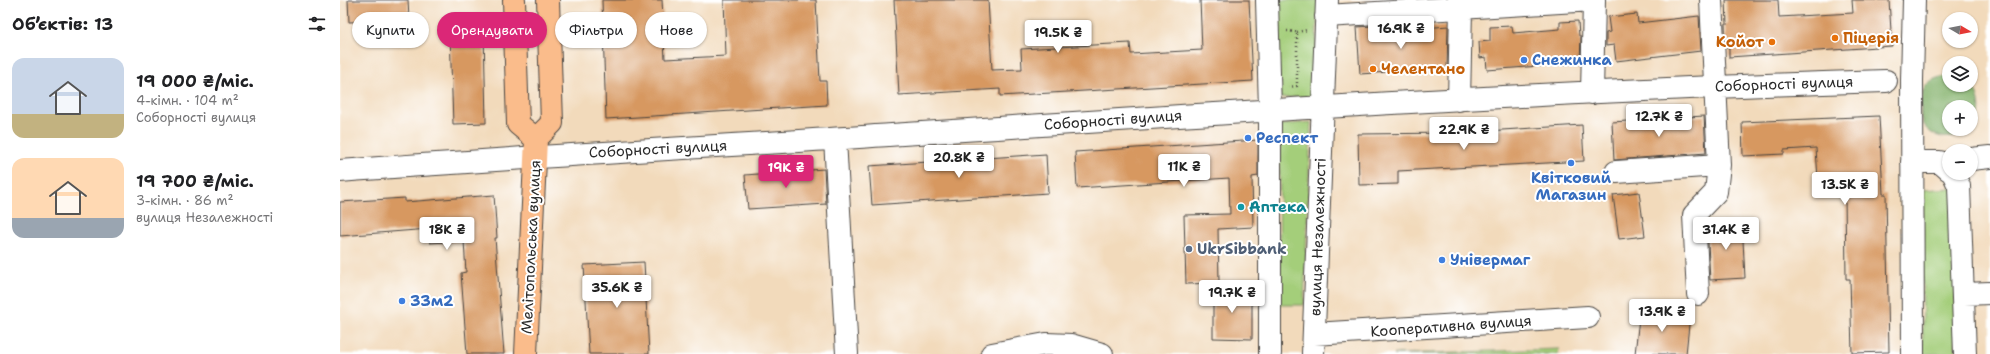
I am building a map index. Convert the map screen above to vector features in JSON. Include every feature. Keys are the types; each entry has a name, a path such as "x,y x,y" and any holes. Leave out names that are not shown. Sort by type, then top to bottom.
{"main road":[{"name":"Мелітопольська вулиця","path":"514,0 518,124 535,148"},
{"name":"Мелітопольська вулиця","path":"526,354 535,148 552,123 548,0"}],"street":[{"path":"1267,0 1270,110 1270,354"},
{"path":"1327,8 1406,5 1461,9 1594,0 1592,93"},
{"path":"1698,294 1694,215 1716,192 1719,165 1717,86 1711,0"},
{"path":"1913,354 1912,162 1914,0"},
{"name":"вулиця Незалежності","path":"1313,344 1327,8"},
{"path":"1459,100 1461,9"},
{"name":"Соборності вулиця","path":"340,171 535,148 834,139 1270,110 1717,86 1886,80"},
{"path":"834,139 847,354"},
{"path":"1978,159 1990,158"},
{"path":"1912,162 1942,165"},
{"path":"1616,172 1719,165"},
{"path":"1956,180 1959,186 1965,354"},
{"path":"1964,294 1990,293"},
{"name":"Кооперативна вулиця","path":"1313,344 1588,317"},
{"path":"992,354 1046,344 1071,345 1102,354"}],"path":[{"path":"1282,30 1297,32 1298,86 1284,88"}],"green space":[{"path":"1276,0 1318,0 1314,96 1280,98"},
{"path":"1942,77 1942,92 1976,92 1979,102 1980,107 1978,119 1978,100 1942,100 1942,136 1959,136 1945,137 1938,136 1927,129 1922,123 1922,95 1927,85"},
{"path":"1311,122 1304,305 1279,305 1280,125"},
{"path":"1954,188 1956,354 1923,354 1922,190"},
{"path":"1559,349 1558,354 1394,354"}],"building":[{"path":"348,0 408,0 409,12 352,12 352,22 349,22"},
{"path":"602,0 662,0 663,12 645,12 645,48 664,48 665,59 726,56 724,0 816,0 820,81 826,81 827,105 606,119 604,48 637,48 637,12 602,12"},
{"path":"894,0 988,0 992,70 1022,69 1021,49 1130,43 1131,54 1202,50 1200,0 1249,0 1253,81 1000,96 1000,89 899,95"},
{"path":"1726,0 1778,0 1779,17 1853,13 1852,0 1889,0 1892,46 1729,57 1729,48 1726,48"},
{"path":"1637,14 1638,23 1699,16 1701,51 1616,61 1614,45 1606,46 1606,33 1610,32 1608,17"},
{"path":"1578,21 1579,36 1581,36 1580,63 1487,70 1486,57 1480,58 1479,42 1490,41 1490,27 1512,26 1513,33 1560,29 1560,22"},
{"path":"1389,25 1390,37 1425,35 1424,28 1448,26 1447,68 1360,74 1357,27"},
{"path":"450,48 484,48 486,123 453,124"},
{"path":"1704,116 1706,153 1614,160 1612,122"},
{"path":"1879,116 1883,194 1886,194 1889,352 1852,353 1850,279 1846,279 1845,193 1819,195 1816,148 1784,150 1784,154 1743,156 1742,122"},
{"path":"1582,125 1584,161 1398,171 1398,184 1359,185 1358,134 1454,133"},
{"path":"1258,140 1258,176 1252,177 1253,227 1218,229 1219,283 1186,284 1184,215 1230,214 1229,178 1077,188 1075,152"},
{"path":"1046,154 1048,193 872,205 869,166"},
{"path":"824,169 826,204 748,209 745,175"},
{"path":"1639,192 1645,236 1619,239 1613,195"},
{"path":"494,195 497,238 495,238 504,354 467,354 461,273 466,272 464,241 430,243 429,229 340,236 340,202 405,198 405,202"},
{"path":"1742,222 1745,278 1710,280 1707,224"},
{"path":"644,262 649,354 589,354 584,265"},
{"path":"1213,288 1252,289 1252,339 1213,338"},
{"path":"1640,309 1690,315 1686,354 1635,354"}],"place":[{"name":"Піцерія","path":"1835,38"},
{"name":"Койот","path":"1772,42"},
{"name":"Снежинка","path":"1524,60"},
{"name":"Челентано","path":"1373,69"},
{"name":"Респект","path":"1248,138"},
{"name":"Квітковий Магазин","path":"1571,163"},
{"name":"Аптека","path":"1241,207"},
{"name":"UkrSibbank","path":"1189,249"},
{"name":"Універмаг","path":"1442,260"},
{"name":"33м2","path":"402,301"}]}
